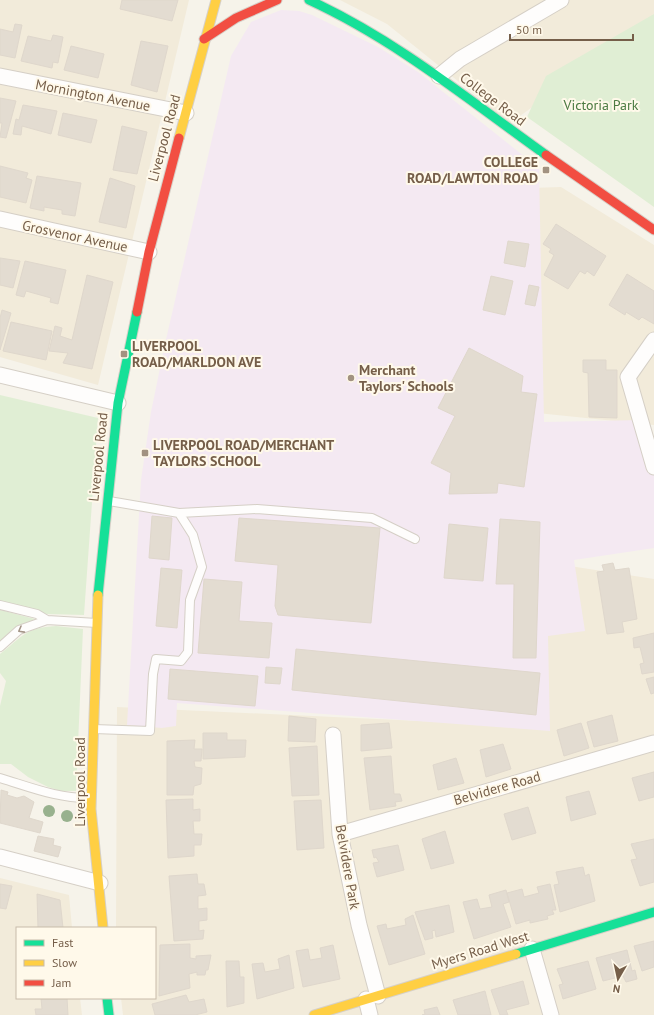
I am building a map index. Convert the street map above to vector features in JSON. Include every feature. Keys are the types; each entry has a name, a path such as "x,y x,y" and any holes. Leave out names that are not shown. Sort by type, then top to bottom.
{"main road":[{"name":"Liverpool Road","path":"103,927 92,798 99,580 118,404 149,252 204,39 216,0"},
{"path":"204,39 236,18 277,0"},
{"name":"College Road","path":"309,0 330,4 386,40 439,76 576,178 654,230"},
{"name":"Myers Road West","path":"314,1015 654,912"},
{"path":"107,999 109,1015"}],"street":[{"path":"439,76 460,58 561,0"},
{"name":"Mornington Avenue","path":"0,76 186,113"},
{"name":"Grosvenor Avenue","path":"0,219 149,252"},
{"path":"654,340 628,377 654,467"},
{"path":"0,375 118,404"},
{"name":"Belvidere Park","path":"333,735 340,834 372,997 370,1015"},
{"name":"Belvidere Road","path":"340,834 654,743"},
{"path":"0,857 100,883"},
{"path":"532,949 552,1015"}],"lane":[{"path":"108,501 179,513 257,509 372,518 415,539"},
{"path":"94,729 150,731 153,674 156,659 182,661 188,652 190,600 202,567 193,535 179,513"},
{"path":"0,605 37,614 46,620"},
{"path":"0,647 19,630 46,620 98,623"},
{"path":"0,778 54,795 76,799 92,798"}],"shaded area":[{"path":"0,0 189,0 98,385 0,357"},
{"path":"340,0 654,0 654,30 565,84 510,123 387,24"},
{"name":"Merchant Taylors' Schools","path":"281,10 299,11 312,15 378,47 418,72 539,168 544,422 642,420 654,463 654,548 574,560 585,631 548,636 550,731 177,703 176,726 162,728 127,725 141,480 151,412 165,344 231,56 251,22"},
{"path":"561,187 654,245 654,425 420,401 530,188"},
{"path":"537,561 654,579 654,1015 123,1015 121,999 156,999 156,927 116,927 117,707 528,726"},
{"path":"0,878 69,895 72,927 16,927 16,999 80,999 82,1015 0,1015"}],"green space":[{"name":"Victoria Park","path":"654,14 654,207 527,117 546,76"},
{"path":"0,395 98,418 84,615 47,614 0,602"},
{"path":"0,610 35,619 14,628 0,641"},
{"path":"56,626 83,629 76,791 61,791 48,787 28,777 11,764 0,764 0,706 6,681 0,673 0,654 31,631"}],"building":[{"path":"122,0 178,0 172,21 120,9"},
{"path":"15,24 22,25 15,58 0,55 0,29 13,32"},
{"path":"53,35 63,37 58,63 53,62 52,68 21,61 28,36 51,41"},
{"path":"141,41 168,46 157,92 131,85"},
{"path":"71,46 104,54 98,78 64,70"},
{"path":"0,98 16,101 6,138 0,137 2,123 0,123"},
{"path":"23,105 57,111 51,134 22,126 21,135 13,134 16,119 19,120"},
{"path":"63,113 97,120 91,143 58,135"},
{"path":"122,126 147,132 137,174 113,170"},
{"path":"0,166 28,173 26,178 32,180 26,203 0,197"},
{"path":"37,176 81,183 75,216 62,214 62,210 44,207 44,211 30,208"},
{"path":"110,178 135,186 126,228 99,222"},
{"path":"556,224 606,256 594,276 587,271 585,274 580,271 568,289 544,275 554,255 549,252 551,249 543,244"},
{"path":"508,241 529,244 525,267 504,263"},
{"path":"0,258 20,261 13,288 0,285"},
{"path":"25,261 66,270 58,304 50,302 51,298 26,291 24,297 16,295"},
{"path":"627,274 654,291 654,324 642,317 639,320 626,312 625,315 609,305"},
{"path":"87,275 113,282 92,369 63,363 68,353 49,351 55,326 62,328 60,336 72,340"},
{"path":"491,276 513,281 505,315 483,310"},
{"path":"529,285 539,287 535,306 525,304"},
{"path":"2,310 11,313 0,350 0,318"},
{"path":"11,322 52,331 46,360 3,351"},
{"path":"469,348 523,376 521,392 537,394 524,487 498,483 497,493 449,494 451,473 431,463 455,416 438,408"},
{"path":"583,360 606,360 606,370 617,370 617,418 589,417 588,373 583,372"},
{"path":"152,516 172,518 169,560 149,558"},
{"path":"239,518 380,528 371,623 278,615 275,606 278,565 235,561"},
{"path":"500,519 540,522 536,658 513,658 514,584 496,584"},
{"path":"449,524 488,528 483,581 444,578"},
{"path":"613,563 615,570 629,568 637,619 622,622 624,632 607,634 597,572 604,571 602,565"},
{"path":"161,568 182,570 177,628 156,626"},
{"path":"204,579 242,582 239,621 272,623 269,658 198,653"},
{"path":"654,633 654,672 642,674 640,664 644,663 640,647 634,648 633,638"},
{"path":"296,649 540,673 536,715 292,690"},
{"path":"266,667 282,668 280,684 265,683"},
{"path":"170,669 258,676 255,706 168,699"},
{"path":"654,677 654,693 651,694 646,679"},
{"path":"612,715 618,741 594,747 587,722"},
{"path":"289,716 316,719 315,742 288,741"},
{"path":"389,723 392,748 361,751 361,725"},
{"path":"581,723 589,748 564,756 557,730"},
{"path":"203,733 227,733 227,740 246,740 245,757 203,759"},
{"path":"195,740 194,749 202,749 201,761 194,761 195,767 202,768 201,784 194,786 193,795 167,795 167,741"},
{"path":"503,744 511,769 486,777 480,750"},
{"path":"317,746 319,795 292,796 289,748"},
{"path":"391,756 394,794 400,794 402,801 395,802 396,806 370,810 364,758"},
{"path":"456,758 464,783 438,790 433,765"},
{"path":"654,772 654,797 639,801 632,778"},
{"path":"1,790 8,792 7,795 17,798 24,796 34,802 29,818 43,822 40,833 0,823"},
{"path":"589,791 596,814 571,821 566,797"},
{"path":"193,799 193,810 200,809 200,821 193,821 194,834 202,834 201,845 194,845 194,856 168,858 166,800"},
{"path":"321,800 324,848 297,850 294,801"},
{"path":"528,807 536,833 512,840 504,814"},
{"path":"445,831 454,863 431,869 422,839"},
{"path":"38,836 54,839 53,845 61,847 58,857 34,851"},
{"path":"654,839 654,882 640,886 631,860 637,859 631,844"},
{"path":"398,845 404,870 377,877 373,863 379,862 376,857 374,858 372,850"},
{"path":"583,867 585,876 589,874 595,901 560,912 554,885 559,884 556,872"},
{"path":"197,874 198,884 204,884 206,895 198,896 198,909 207,908 207,920 199,921 199,931 204,930 203,939 174,941 169,876"},
{"path":"0,884 12,886 6,909 0,908"},
{"path":"550,884 556,910 552,910 554,914 547,916 548,919 530,923 530,920 516,924 507,893 522,889 524,897 539,893 537,887"},
{"path":"506,890 509,902 503,904 511,927 474,939 463,902 477,899 480,909 492,907 489,895"},
{"path":"37,894 60,900 63,927 38,927"},
{"path":"449,905 454,932 436,937 435,930 432,931 433,938 425,940 415,912"},
{"path":"413,915 425,954 389,965 377,926 386,924 387,929 406,925 405,919"},
{"path":"654,941 654,967 642,971 634,946"},
{"path":"190,944 190,958 196,959 196,956 211,955 208,970 206,970 205,975 197,975 197,972 189,974 190,988 159,996 160,945"},
{"path":"333,945 340,979 303,987 296,951 308,949 310,960 322,958 320,948"},
{"path":"627,950 632,971 635,970 637,979 626,982 623,976 603,981 596,958"},
{"path":"289,955 294,988 257,999 252,964 263,963 265,972 280,969 278,959"},
{"path":"226,961 239,961 240,977 244,977 244,1003 227,1007"},
{"path":"588,961 596,989 563,999 559,985 563,984 557,969"},
{"path":"523,981 529,1004 506,1010 508,1015 500,1015 491,990"},
{"path":"485,991 491,1015 458,1015 453,1000"},
{"path":"186,995 189,1002 204,999 207,1012 195,1015 155,1015 152,1004"},
{"path":"41,999 67,999 68,1015 36,1015 35,1009 42,1009"},
{"path":"437,1007 440,1015 422,1015 425,1014 424,1010"}],"traffic: fast":[{"path":"309,0 372,33 402,52 460,92 546,155"},
{"path":"98,595 118,403 137,312"},
{"path":"516,954 654,912"},
{"path":"107,999 109,1015"}],"traffic: slow":[{"path":"179,138 216,0"},
{"path":"98,595 91,809 103,927"},
{"path":"314,1015 516,954"}],"traffic: jam":[{"path":"204,39 236,18 277,0"},
{"path":"137,312 149,252 179,138"},
{"path":"546,155 654,230"}],"place":[{"name":"COLLEGE ROAD/LAWTON ROAD","path":"546,170"},
{"name":"LIVERPOOL ROAD/MARLDON AVE","path":"124,354"},
{"name":"Merchant Taylors' Schools","path":"351,378"},
{"name":"LIVERPOOL ROAD/MERCHANT TAYLORS SCHOOL","path":"145,453"}]}
